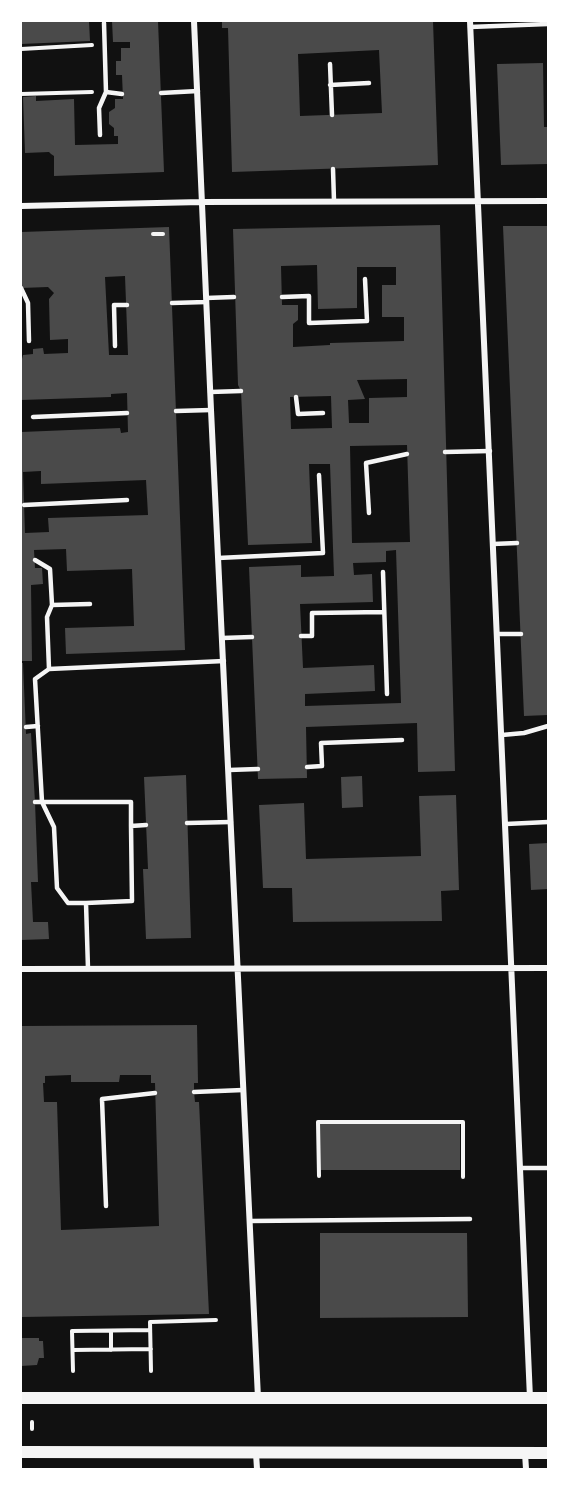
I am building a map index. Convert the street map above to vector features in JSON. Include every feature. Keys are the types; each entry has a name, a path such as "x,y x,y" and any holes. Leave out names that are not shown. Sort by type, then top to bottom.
{"main road":[{"path":"21,1398 548,1398"},
{"path":"21,1452 548,1453"}],"street":[{"path":"194,21 258,1399"},
{"path":"470,24 531,1398"},
{"path":"21,206 202,202 548,201"},
{"path":"21,969 548,968"},
{"path":"256,1453 257,1469"},
{"path":"525,1453 526,1469"}],"lane":[{"path":"100,135 99,108 106,92 104,23"},
{"path":"470,24 548,24"},
{"path":"330,64 332,115"},
{"path":"330,84 369,83"},
{"path":"161,93 198,91"},
{"path":"106,92 122,94"},
{"path":"333,169 334,201"},
{"path":"282,297 309,296 309,323 367,321 365,279"},
{"path":"21,288 28,303 29,341"},
{"path":"172,303 234,297"},
{"path":"115,346 114,305 126,305"},
{"path":"210,392 241,391"},
{"path":"296,397 298,414 322,413"},
{"path":"176,411 211,410"},
{"path":"33,417 127,413"},
{"path":"445,452 490,451"},
{"path":"369,513 366,463 407,454"},
{"path":"218,558 323,553 320,475"},
{"path":"24,505 127,500"},
{"path":"494,544 517,543"},
{"path":"35,560 50,569 52,605 47,617 49,669"},
{"path":"382,572 387,694"},
{"path":"52,605 90,604"},
{"path":"301,636 312,636 312,613 384,612"},
{"path":"497,634 520,634"},
{"path":"222,638 252,637"},
{"path":"34,802 42,802 131,802 132,901 68,903 57,888 54,827 42,802 35,679 49,669 224,662"},
{"path":"26,727 38,726"},
{"path":"502,735 525,733 548,726"},
{"path":"307,767 322,766 321,743 402,740"},
{"path":"229,770 258,769"},
{"path":"187,824 231,822"},
{"path":"506,824 548,822"},
{"path":"131,826 146,825"},
{"path":"86,903 88,969"},
{"path":"194,1092 243,1090"},
{"path":"106,1206 102,1099 155,1093"},
{"path":"520,1168 548,1168"},
{"path":"250,1221 471,1219"}],"path":[{"path":"21,49 105,45"},
{"path":"21,94 106,92"},
{"path":"153,234 163,234"},
{"path":"319,1176 318,1122 463,1122 463,1177"},
{"path":"151,1371 150,1322 216,1320"},
{"path":"73,1371 72,1331 150,1330"},
{"path":"111,1331 111,1350"},
{"path":"73,1350 151,1349"},
{"path":"32,1422 32,1429"}],"building":[{"path":"21,21 89,21 90,41 21,44"},
{"path":"112,21 158,21 164,172 54,176 54,156 49,152 25,153 23,97 36,96 36,101 74,99 75,145 118,144 118,136 114,136 114,128 109,124 109,112 115,108 115,99 123,99 122,75 116,75 116,61 121,61 121,48 130,48 130,42 113,42"},
{"path":"222,21 433,21 438,165 232,172 228,28 222,28","holes":["379,50 382,113 300,116 298,54"]},
{"path":"543,63 544,127 548,127 548,164 501,165 497,64"},
{"path":"440,225 455,771 418,772 417,723 306,727 307,778 258,779 249,567 301,565 301,577 334,576 330,464 309,464 312,543 248,545 241,391 238,385 233,229","holes":["317,265 318,309 357,308 357,267 396,267 396,285 382,285 382,317 404,317 404,341 330,343 330,345 293,347 293,324 298,320 298,305 282,305 281,266","407,379 407,397 369,398 369,423 349,423 348,400 365,399 357,380","331,396 332,428 291,429 290,397","407,445 410,542 352,543 350,446","396,550 401,703 305,706 305,694 375,691 374,665 303,668 300,604 373,602 372,574 354,575 353,563 386,562 386,551"]},
{"path":"503,226 548,226 548,715 524,716"},
{"path":"169,227 185,650 66,654 65,628 134,626 132,569 67,571 66,549 34,550 35,568 42,568 43,584 31,585 32,661 21,661 21,432 120,428 121,433 128,432 127,393 111,394 111,397 21,400 23,355 33,354 33,349 43,348 44,354 68,353 68,339 50,340 49,299 54,293 48,287 21,288 21,232","holes":["125,276 128,355 109,355 105,277","41,471 41,484 146,480 148,515 48,518 49,532 25,533 23,472"]},
{"path":"21,663 23,663 26,734 31,733 35,802 38,882 31,882 33,922 48,922 49,939 21,940"},
{"path":"186,775 191,938 146,939 143,869 148,869 144,777"},
{"path":"362,776 363,807 342,808 341,777"},
{"path":"456,795 459,890 441,891 442,921 293,922 292,888 263,888 259,805 304,803 306,859 421,856 419,796"},
{"path":"548,843 548,889 531,890 529,844"},
{"path":"197,1025 198,1083 194,1083 194,1092 195,1102 199,1102 209,1314 21,1317 21,1026","holes":["71,1075 71,1082 119,1082 120,1075 151,1075 151,1083 155,1083 159,1226 61,1230 57,1102 44,1102 43,1083 45,1083 45,1076"]},
{"path":"319,1124 460,1124 460,1170 319,1170"},
{"path":"320,1233 467,1233 468,1317 320,1318"},
{"path":"21,1338 39,1338 39,1341 43,1341 44,1358 39,1358 37,1365 21,1366"}]}
